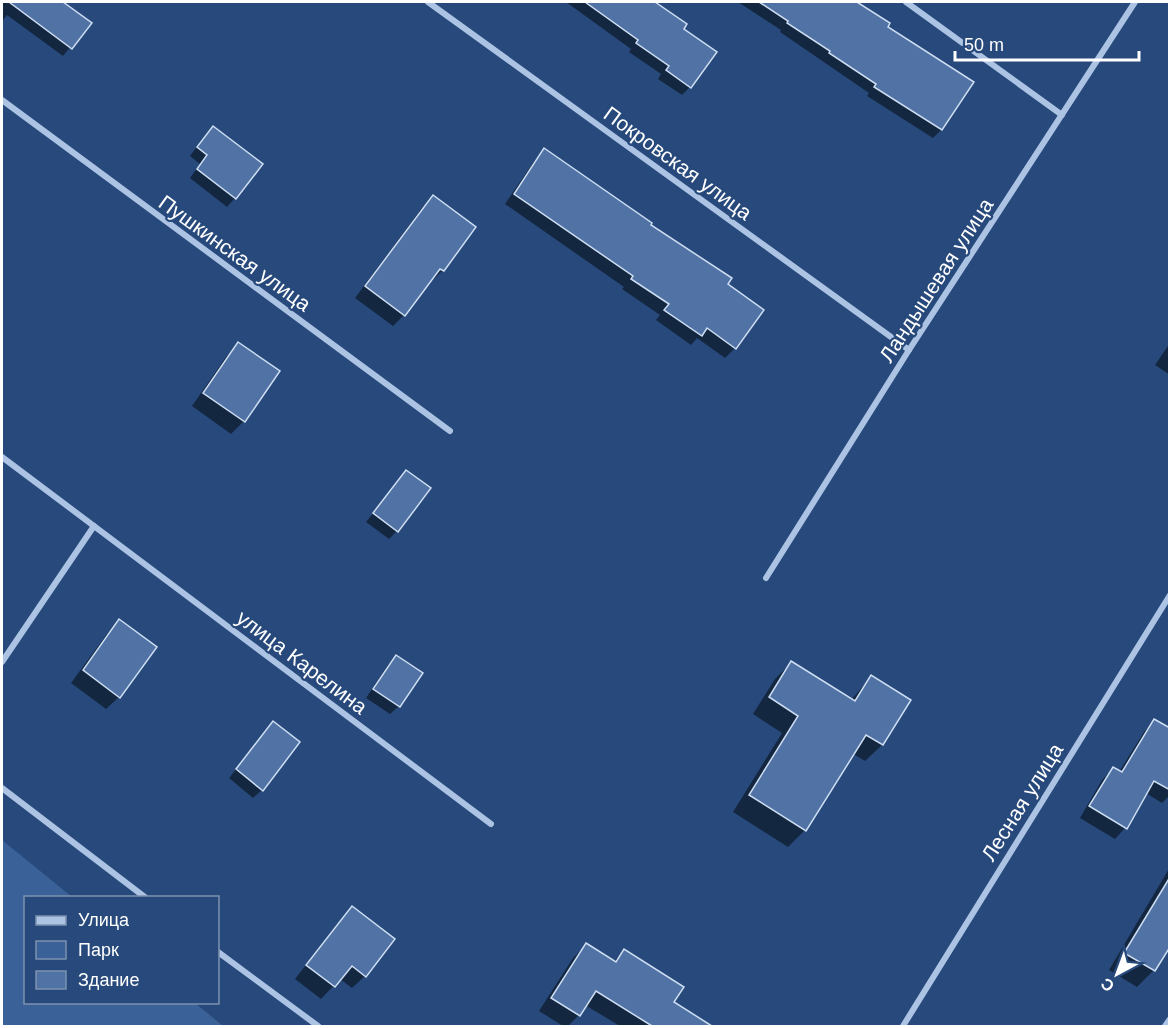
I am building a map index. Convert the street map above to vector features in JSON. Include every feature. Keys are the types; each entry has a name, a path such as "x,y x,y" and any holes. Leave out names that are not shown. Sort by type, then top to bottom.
{"street":[{"name":"Покровская улица","path":"428,2 909,350"},
{"path":"906,2 1062,115"},
{"name":"Ландышевая улица","path":"766,578 909,350 1136,2"},
{"name":"Пушкинская улица","path":"2,100 450,431"},
{"name":"улица Карелина","path":"2,457 491,824"},
{"path":"2,662 94,526"},
{"name":"Лесная улица","path":"903,1026 1170,595"},
{"path":"2,788 145,896"},
{"path":"219,953 318,1026"},
{"path":"1165,1026 1170,1019"}],"green space":[{"path":"2,840 71,896 24,896 24,1004 196,1004 223,1026 2,1026"}],"building":[{"path":"9,2 63,2 92,23 72,49"},
{"path":"585,2 655,2 687,24 684,29 717,52 691,88 666,70 669,66 636,43 638,40"},
{"path":"759,2 857,2 890,23 888,27 974,82 942,130 874,87 876,84"},
{"path":"213,126 263,164 236,199 197,169 207,155 197,147"},
{"path":"544,148 652,223 651,225 732,278 728,284 764,310 736,349 707,328 702,336 664,310 669,304 631,279 633,276 514,194"},
{"path":"433,195 476,227 444,271 440,269 405,316 365,286"},
{"path":"238,342 280,371 245,422 203,393"},
{"path":"406,470 431,488 398,532 373,513"},
{"path":"119,619 157,647 120,698 83,670"},
{"path":"396,655 423,673 400,707 373,689"},
{"path":"791,661 855,701 871,675 911,700 883,745 866,735 806,831 749,795 798,716 769,697"},
{"path":"1154,719 1170,728 1170,790 1154,781 1127,829 1089,806 1113,767 1122,772"},
{"path":"273,721 300,742 263,791 236,769"},
{"path":"1170,877 1170,947 1155,971 1124,953"},
{"path":"352,906 395,939 366,977 352,966 335,987 306,965"},
{"path":"586,943 616,962 624,949 684,987 674,1002 712,1026 652,1026 596,991 580,1016 551,998"}]}
